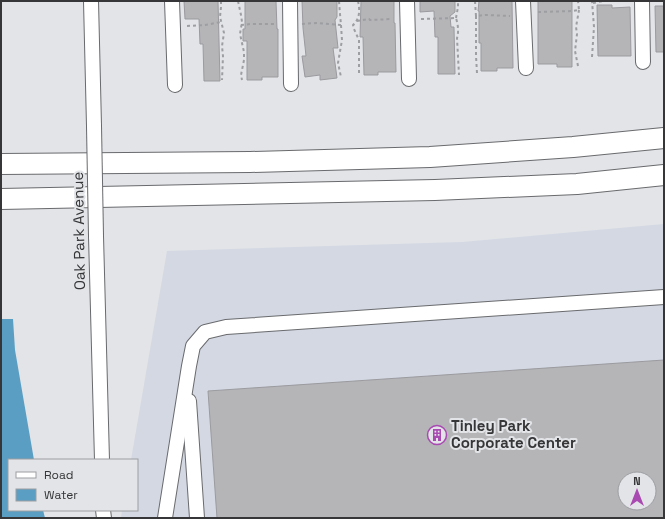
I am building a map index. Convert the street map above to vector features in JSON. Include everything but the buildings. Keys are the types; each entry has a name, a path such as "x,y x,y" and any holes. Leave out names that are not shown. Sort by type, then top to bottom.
{"highway":[{"path":"1,164 250,162 430,158 573,147 664,138"},
{"path":"1,199 435,190 577,184 664,175"},
{"path":"1,206 73,198"}],"street":[{"name":"Oak Park Avenue","path":"91,1 102,459"},
{"path":"172,1 175,85"},
{"path":"290,1 291,84"},
{"path":"408,1 408,79"},
{"path":"523,1 526,68"},
{"path":"642,1 643,62"},
{"path":"165,518 193,346 204,332 226,327 664,297"},
{"path":"187,376 197,518"}],"path":[{"path":"221,1 220,17 224,33 222,46 222,80"},
{"path":"238,1 242,15 240,34 244,52 241,75 242,80"},
{"path":"339,1 342,40 338,63 341,77"},
{"path":"358,1 359,14 354,25 354,29 359,40 359,75"},
{"path":"458,1 456,18 458,23 457,38 459,75"},
{"path":"475,1 477,73"},
{"path":"578,1 579,10 576,27 577,43 575,51 578,66"},
{"path":"592,57 594,27 593,2 603,1"},
{"path":"613,1 629,1"},
{"path":"538,12 579,10"},
{"path":"476,16 510,16"},
{"path":"421,19 456,18"},
{"path":"357,21 366,19 392,19"},
{"path":"187,26 221,22"},
{"path":"302,24 316,23 341,25"},
{"path":"241,25 277,24"}],"shaded area":[{"path":"664,224 664,518 121,518 122,511 138,511 138,459 131,459 167,251 463,242"}],"water":[{"path":"1,319 13,319 15,350 34,459 8,459 8,511 43,511 45,518 1,518"}],"place":[{"name":"Tinley Park Corporate Center","path":"437,435"}]}
